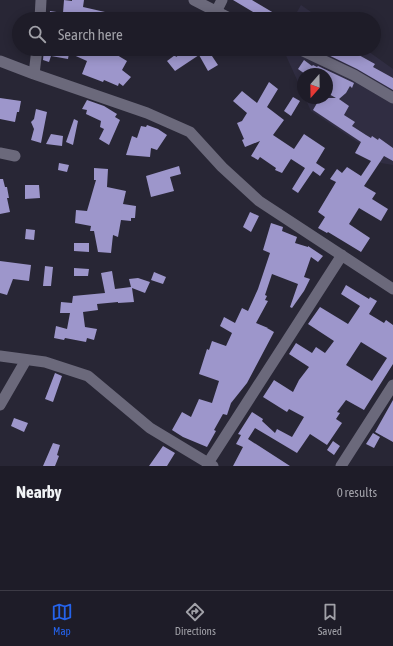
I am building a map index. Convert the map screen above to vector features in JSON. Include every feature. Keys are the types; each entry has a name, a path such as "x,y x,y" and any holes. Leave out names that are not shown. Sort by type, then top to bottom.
{"street":[{"path":"40,12 41,0"},
{"path":"194,0 216,12 222,0"},
{"path":"34,74 36,56"},
{"path":"314,56 354,75 393,98"},
{"path":"0,61 147,113 190,132 222,167 259,201 393,289"},
{"path":"0,153 15,156"},
{"path":"0,356 45,362 88,376 150,428 210,465 342,255"},
{"path":"0,404 26,360"},
{"path":"341,466 393,385"}],"shaded area":[{"path":"301,5 311,12 297,12"},
{"path":"286,56 375,56 393,69 393,165 381,163 365,147 311,111 308,104 333,104 333,68 297,68 297,80"}],"building":[{"path":"64,0 84,0 83,7 105,12 63,12"},
{"path":"233,0 252,0 272,12 253,12"},
{"path":"43,56 51,56 49,62 43,60"},
{"path":"51,56 68,56 68,59"},
{"path":"76,56 119,56 127,61 122,70 131,77 123,86 119,83 118,86 104,80 103,82 82,74 87,61"},
{"path":"174,56 198,56 175,71 167,61"},
{"path":"200,56 212,56 218,65 208,71"},
{"path":"330,56 361,56 375,64 373,67 393,78 393,90 357,69"},
{"path":"304,60 312,66 322,68 299,68"},
{"path":"333,73 354,83 352,88 350,86 346,93 339,99 349,106 344,115 355,122 352,126 371,138 372,136 378,140 379,138 393,148 393,161 384,156 364,186 376,193 372,199 388,209 381,221 359,208 349,224 370,238 361,252 328,232 327,233 318,228 325,217 318,212 336,182 330,179 337,169 342,173 347,167 361,176 371,161 355,153 361,142 313,110 316,104 333,104 333,98 336,98 333,96"},
{"path":"269,82 278,89 267,107 284,120 273,135 294,149 304,134 325,148 316,163 325,169 320,176 313,171 298,193 292,189 305,168 291,159 282,173 275,170 276,168 260,157 258,160 251,156 260,141 245,147 242,140 244,139 237,123 242,121 247,113 233,101 242,91 257,103"},
{"path":"293,97 297,99 298,104 291,116 284,111"},
{"path":"0,98 21,101 15,122 0,119"},
{"path":"87,100 104,106 117,114 115,117 120,120 109,145 99,139 104,129 100,127 101,121 86,114 87,110 82,109"},
{"path":"36,109 47,112 41,143 31,140 34,129 31,122 34,119"},
{"path":"74,119 78,121 73,145 66,142"},
{"path":"147,125 158,129 167,135 157,150 151,148 150,157 126,155 132,136 137,138 141,126 146,127"},
{"path":"51,134 63,136 62,146 46,144"},
{"path":"59,163 69,165 67,172 58,170"},
{"path":"179,166 181,174 170,177 174,191 151,197 146,176"},
{"path":"94,168 108,169 107,187 126,191 123,204 136,206 135,218 131,218 131,221 121,220 118,237 113,235 111,253 98,252 94,231 90,231 91,226 75,223 76,210 87,211 96,180 94,180"},
{"path":"0,179 3,179 5,187 7,187 9,198 7,198 10,212 0,214"},
{"path":"25,185 39,185 40,198 25,199"},
{"path":"250,212 259,216 251,232 243,227"},
{"path":"271,223 283,227 282,231 297,237 295,243 308,246 323,256 318,262 311,257 304,277 310,279 304,291 292,308 290,307 298,284 272,274 265,295 267,296 265,300 268,301 256,323 274,332 247,383 231,403 227,415 223,414 207,447 183,437 172,430 182,412 191,417 199,399 212,403 219,381 199,374 207,349 209,350 212,341 226,346 232,333 220,326 224,317 235,323 242,308 248,311 258,289 270,253 263,250"},
{"path":"26,229 35,230 34,240 25,239"},
{"path":"74,243 89,243 89,252 74,251"},
{"path":"0,261 31,265 29,281 13,279 7,295 0,293"},
{"path":"45,266 53,267 51,286 43,286"},
{"path":"74,268 89,269 88,276 74,276"},
{"path":"112,271 115,289 131,287 129,279 138,278 150,282 145,293 132,288 134,302 97,304 98,310 83,312 85,327 97,329 94,340 87,338 86,342 65,338 64,340 54,338 56,326 67,329 70,313 60,313 61,302 72,303 73,296 105,293 101,273"},
{"path":"154,272 166,277 163,284 151,280"},
{"path":"346,285 369,299 370,297 377,301 369,314 384,323 386,320 393,325 393,364 364,410 346,400 337,412 340,413 336,419 342,423 327,445 310,434 297,453 255,428 248,439 290,466 233,466 243,447 236,444 241,435 238,434 252,412 263,419 262,421 275,433 277,429 292,437 304,417 289,409 287,412 263,397 274,380 293,392 299,380 309,367 289,354 296,343 312,353 316,347 325,353 334,341 308,324 320,307 348,324 360,306 341,294","holes":["361,342 387,358 372,381 346,365"]},
{"path":"55,373 62,376 53,402 45,399"},
{"path":"393,400 393,442 375,432"},
{"path":"14,418 28,423 24,432 11,426"},
{"path":"373,433 380,437 374,448 366,444"},
{"path":"333,441 340,446 334,455 327,450"},
{"path":"53,443 60,445 57,455 59,456 55,466 43,466"},
{"path":"163,446 175,453 167,466 149,466"}]}
